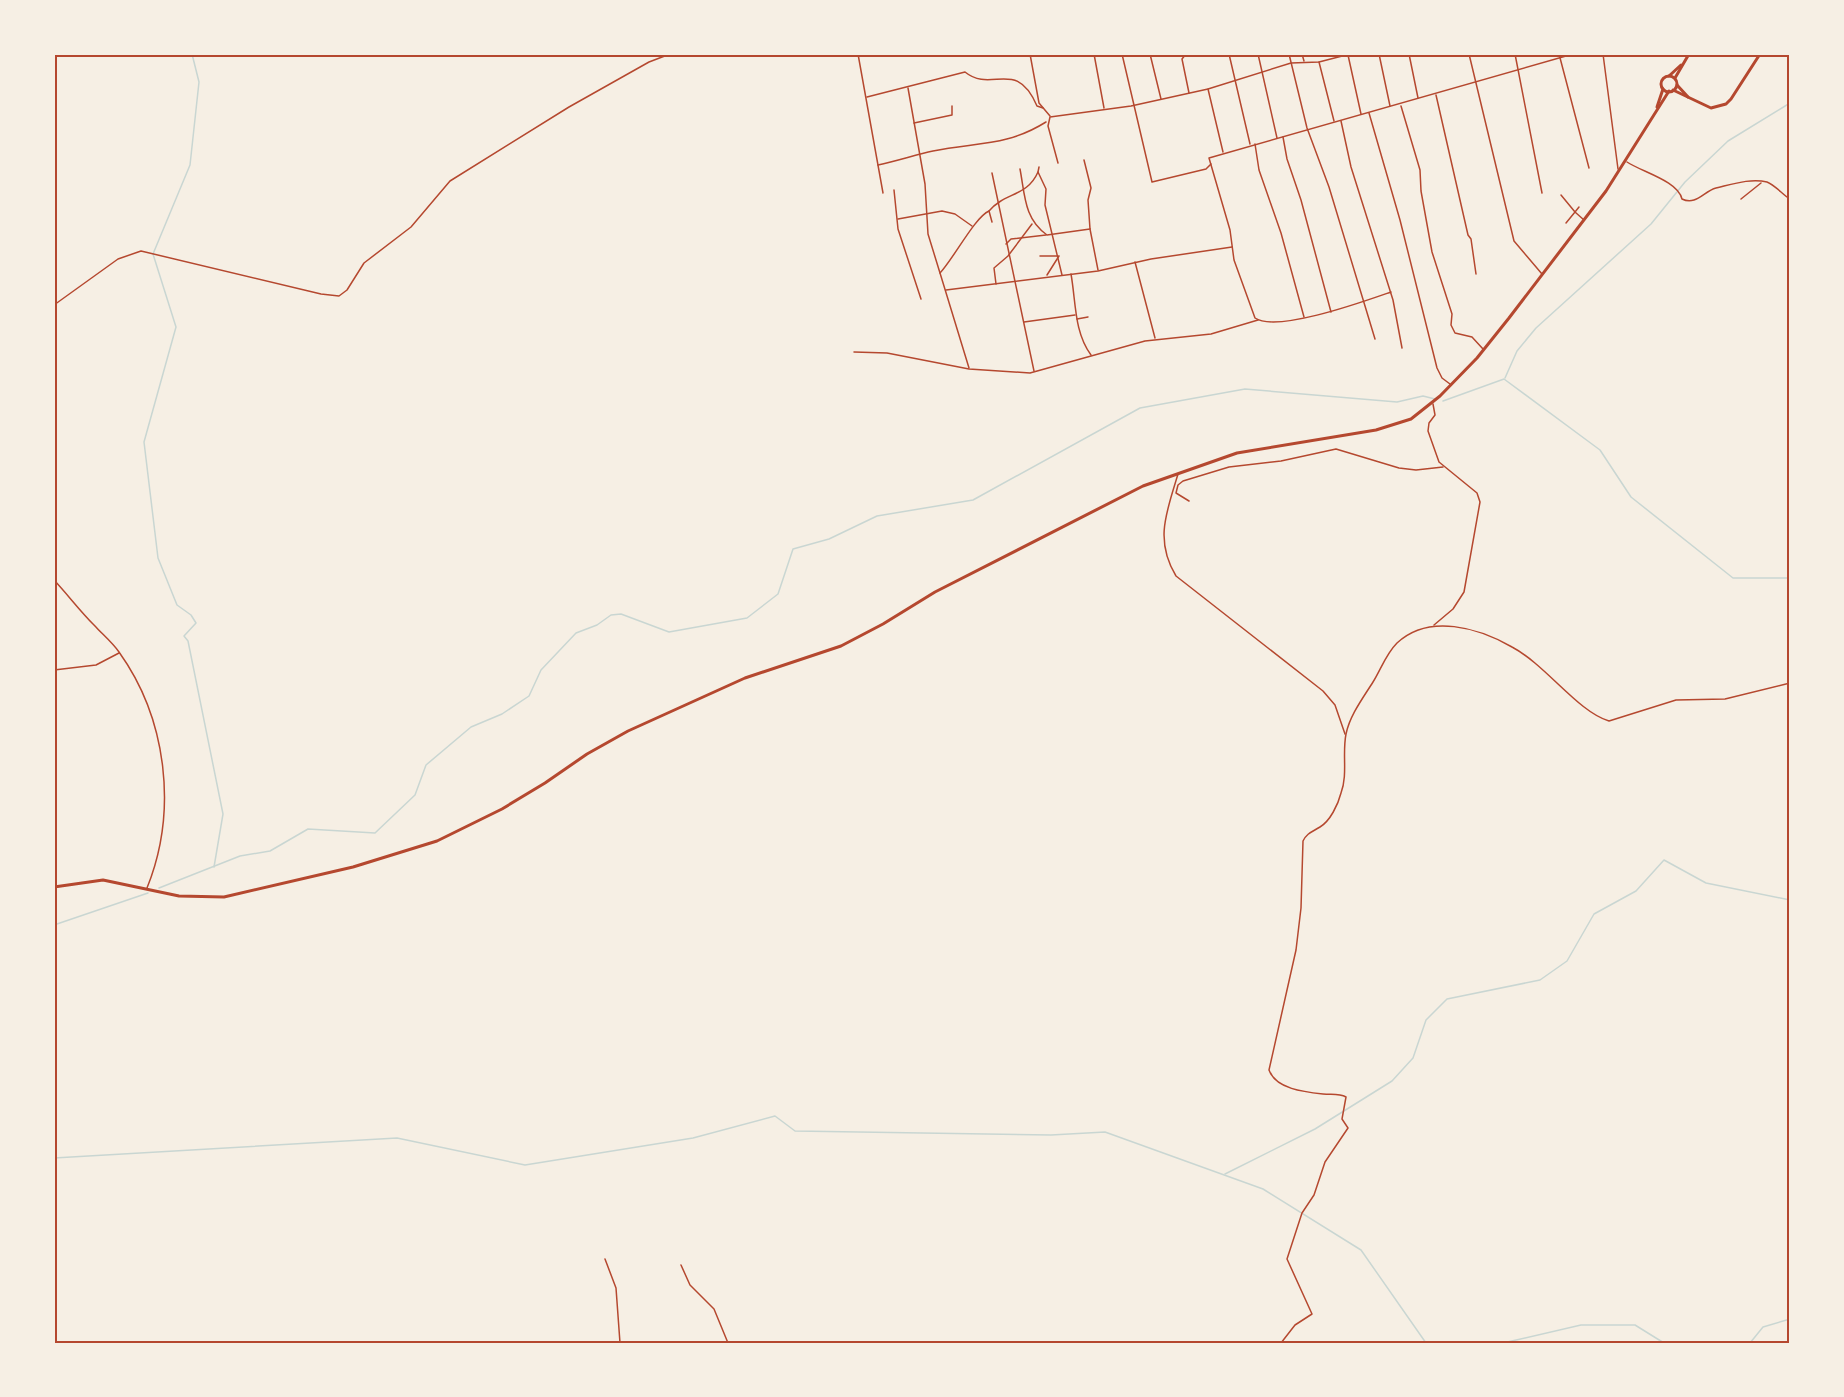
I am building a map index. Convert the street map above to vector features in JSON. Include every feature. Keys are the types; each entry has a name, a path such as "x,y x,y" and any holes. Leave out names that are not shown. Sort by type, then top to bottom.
{"main road":[{"path":"1689,54 1675,79 1677,85 1689,98"},
{"path":"1664,89 1711,108 1726,104 1760,54"},
{"path":"1657,108 1664,89 1663,79 1681,66"},
{"path":"1669,76 1675,79"},
{"path":"54,887 103,880 191,897 224,897 352,867 437,841 502,808 628,731 745,678 841,646 883,624 935,592 1110,502 1179,472 1257,448 1389,427 1411,419 1433,404 1484,350 1584,220 1626,162 1657,108 1677,85"}],"street":[{"path":"54,305 118,259 141,251 321,294 339,296 347,290 364,263 411,228 450,181 569,107 649,62 670,54"},
{"path":"858,54 883,193"},
{"path":"1030,54 1036,92 1050,117"},
{"path":"1094,54 1104,109"},
{"path":"1122,54 1152,182 1198,172 1211,164"},
{"path":"1150,54 1161,99"},
{"path":"1186,54 1182,59 1189,93"},
{"path":"1229,54 1250,145"},
{"path":"1258,54 1277,138"},
{"path":"1289,54 1307,128 1329,187 1375,339"},
{"path":"1302,54 1304,62"},
{"path":"1334,54 1336,58"},
{"path":"1379,54 1390,106"},
{"path":"1409,54 1418,99"},
{"path":"1468,54 1514,240 1542,274"},
{"path":"1515,54 1542,193"},
{"path":"1559,54 1589,168"},
{"path":"1259,320 1252,310 1238,274 1209,158 1307,128 1401,105 1476,80 1573,54"},
{"path":"1603,54 1618,173"},
{"path":"1050,117 1133,106 1208,89 1291,63 1319,62 1349,55 1361,115"},
{"path":"1319,62 1334,122"},
{"path":"867,97 966,72 977,78 1008,78 1029,89 1037,106 1043,108"},
{"path":"908,87 925,184 928,234 969,369"},
{"path":"1208,89 1223,153"},
{"path":"1436,95 1468,235 1471,239 1476,274"},
{"path":"1401,105 1420,168 1432,252 1452,314 1451,325 1456,334 1472,337 1484,350"},
{"path":"914,123 952,115 952,106"},
{"path":"1369,113 1400,220 1437,368 1442,378 1451,385"},
{"path":"878,165 919,155 995,144 1034,131 1050,117"},
{"path":"1341,121 1352,167 1391,292 1402,348"},
{"path":"1047,122 1058,163"},
{"path":"1283,136 1287,159 1301,200 1332,312"},
{"path":"1255,144 1259,170 1281,233 1305,317"},
{"path":"1084,160 1091,188 1088,200 1090,229 1098,271"},
{"path":"1626,162 1645,174 1667,181 1679,190 1682,199 1687,201 1696,200 1717,188 1734,186 1749,180 1769,183 1790,200"},
{"path":"940,273 953,259 973,226 997,202 1025,191 1040,167"},
{"path":"1020,169 1025,191 1025,209 1032,223 1047,235"},
{"path":"1038,172 1046,189 1045,205 1062,275"},
{"path":"992,173 1034,372"},
{"path":"1741,199 1762,182"},
{"path":"894,190 897,219 921,299"},
{"path":"1561,195 1584,220"},
{"path":"1566,223 1579,207"},
{"path":"897,219 942,211 955,214 973,226"},
{"path":"989,211 992,222"},
{"path":"996,284 994,268 1008,256 1032,223"},
{"path":"1006,244 1011,239 1090,229"},
{"path":"946,290 1046,275 1098,271 1135,262 1233,247"},
{"path":"1040,256 1059,256"},
{"path":"1046,275 1059,256"},
{"path":"1135,262 1155,339"},
{"path":"1071,274 1077,319 1084,346 1092,356"},
{"path":"854,352 887,353 969,369 1034,372 1155,339 1211,334 1259,320 1269,322 1332,312 1391,292"},
{"path":"1024,322 1076,314"},
{"path":"1077,319 1088,317"},
{"path":"1281,1343 1295,1325 1312,1314 1287,1259 1302,1213 1314,1196 1325,1162 1348,1128 1342,1119 1346,1097 1283,1086 1273,1079 1269,1070 1296,950 1301,908 1303,841 1307,834 1329,819 1341,794 1345,772 1346,735 1352,716 1392,649 1408,636 1434,626 1453,609 1464,592 1479,512 1477,493 1443,467 1428,431 1429,423 1435,415 1433,404"},
{"path":"1189,501 1176,493 1178,485 1183,481 1230,466 1281,460 1336,449 1399,468 1416,470 1443,467"},
{"path":"1179,472 1164,524 1165,554 1176,576 1323,691 1335,705 1346,735"},
{"path":"54,580 120,653 136,678 152,715 165,798 161,843 146,889"},
{"path":"1434,626 1468,628 1514,647 1542,667 1592,714 1609,721 1676,700 1725,699 1790,683"},
{"path":"54,670 96,665 120,653"},
{"path":"605,1259 616,1288 620,1343"},
{"path":"681,1265 690,1285 714,1309 728,1343"}],"waterway":[{"path":"192,54 199,82 190,165 153,254 176,327 144,442 158,558 177,605 191,615 196,623 184,636 188,641 223,814 214,867"},
{"path":"1505,378 1517,351 1536,328 1651,224 1685,182 1728,141 1790,103"},
{"path":"1443,401 1504,379 1600,450 1631,497 1733,578 1790,578"},
{"path":"159,888 240,856 270,851 308,829 375,833 415,795 426,765 471,727 502,714 529,696 541,670 576,633 597,625 611,615 621,614 669,632 747,618 778,594 793,549 829,539 877,516 973,500 1140,408 1245,389 1397,402 1423,396 1435,399"},
{"path":"1225,1174 1315,1129 1392,1081 1413,1058 1426,1020 1447,999 1540,980 1567,961 1594,914 1636,891 1664,860 1706,883 1790,900"},
{"path":"54,925 148,893"},
{"path":"54,1158 397,1138 525,1165 693,1138 775,1116 795,1131 1051,1135 1105,1132 1263,1189 1361,1250 1426,1343"},
{"path":"1750,1343 1763,1327 1790,1319"},
{"path":"1503,1343 1581,1325 1635,1325 1664,1343"}]}
